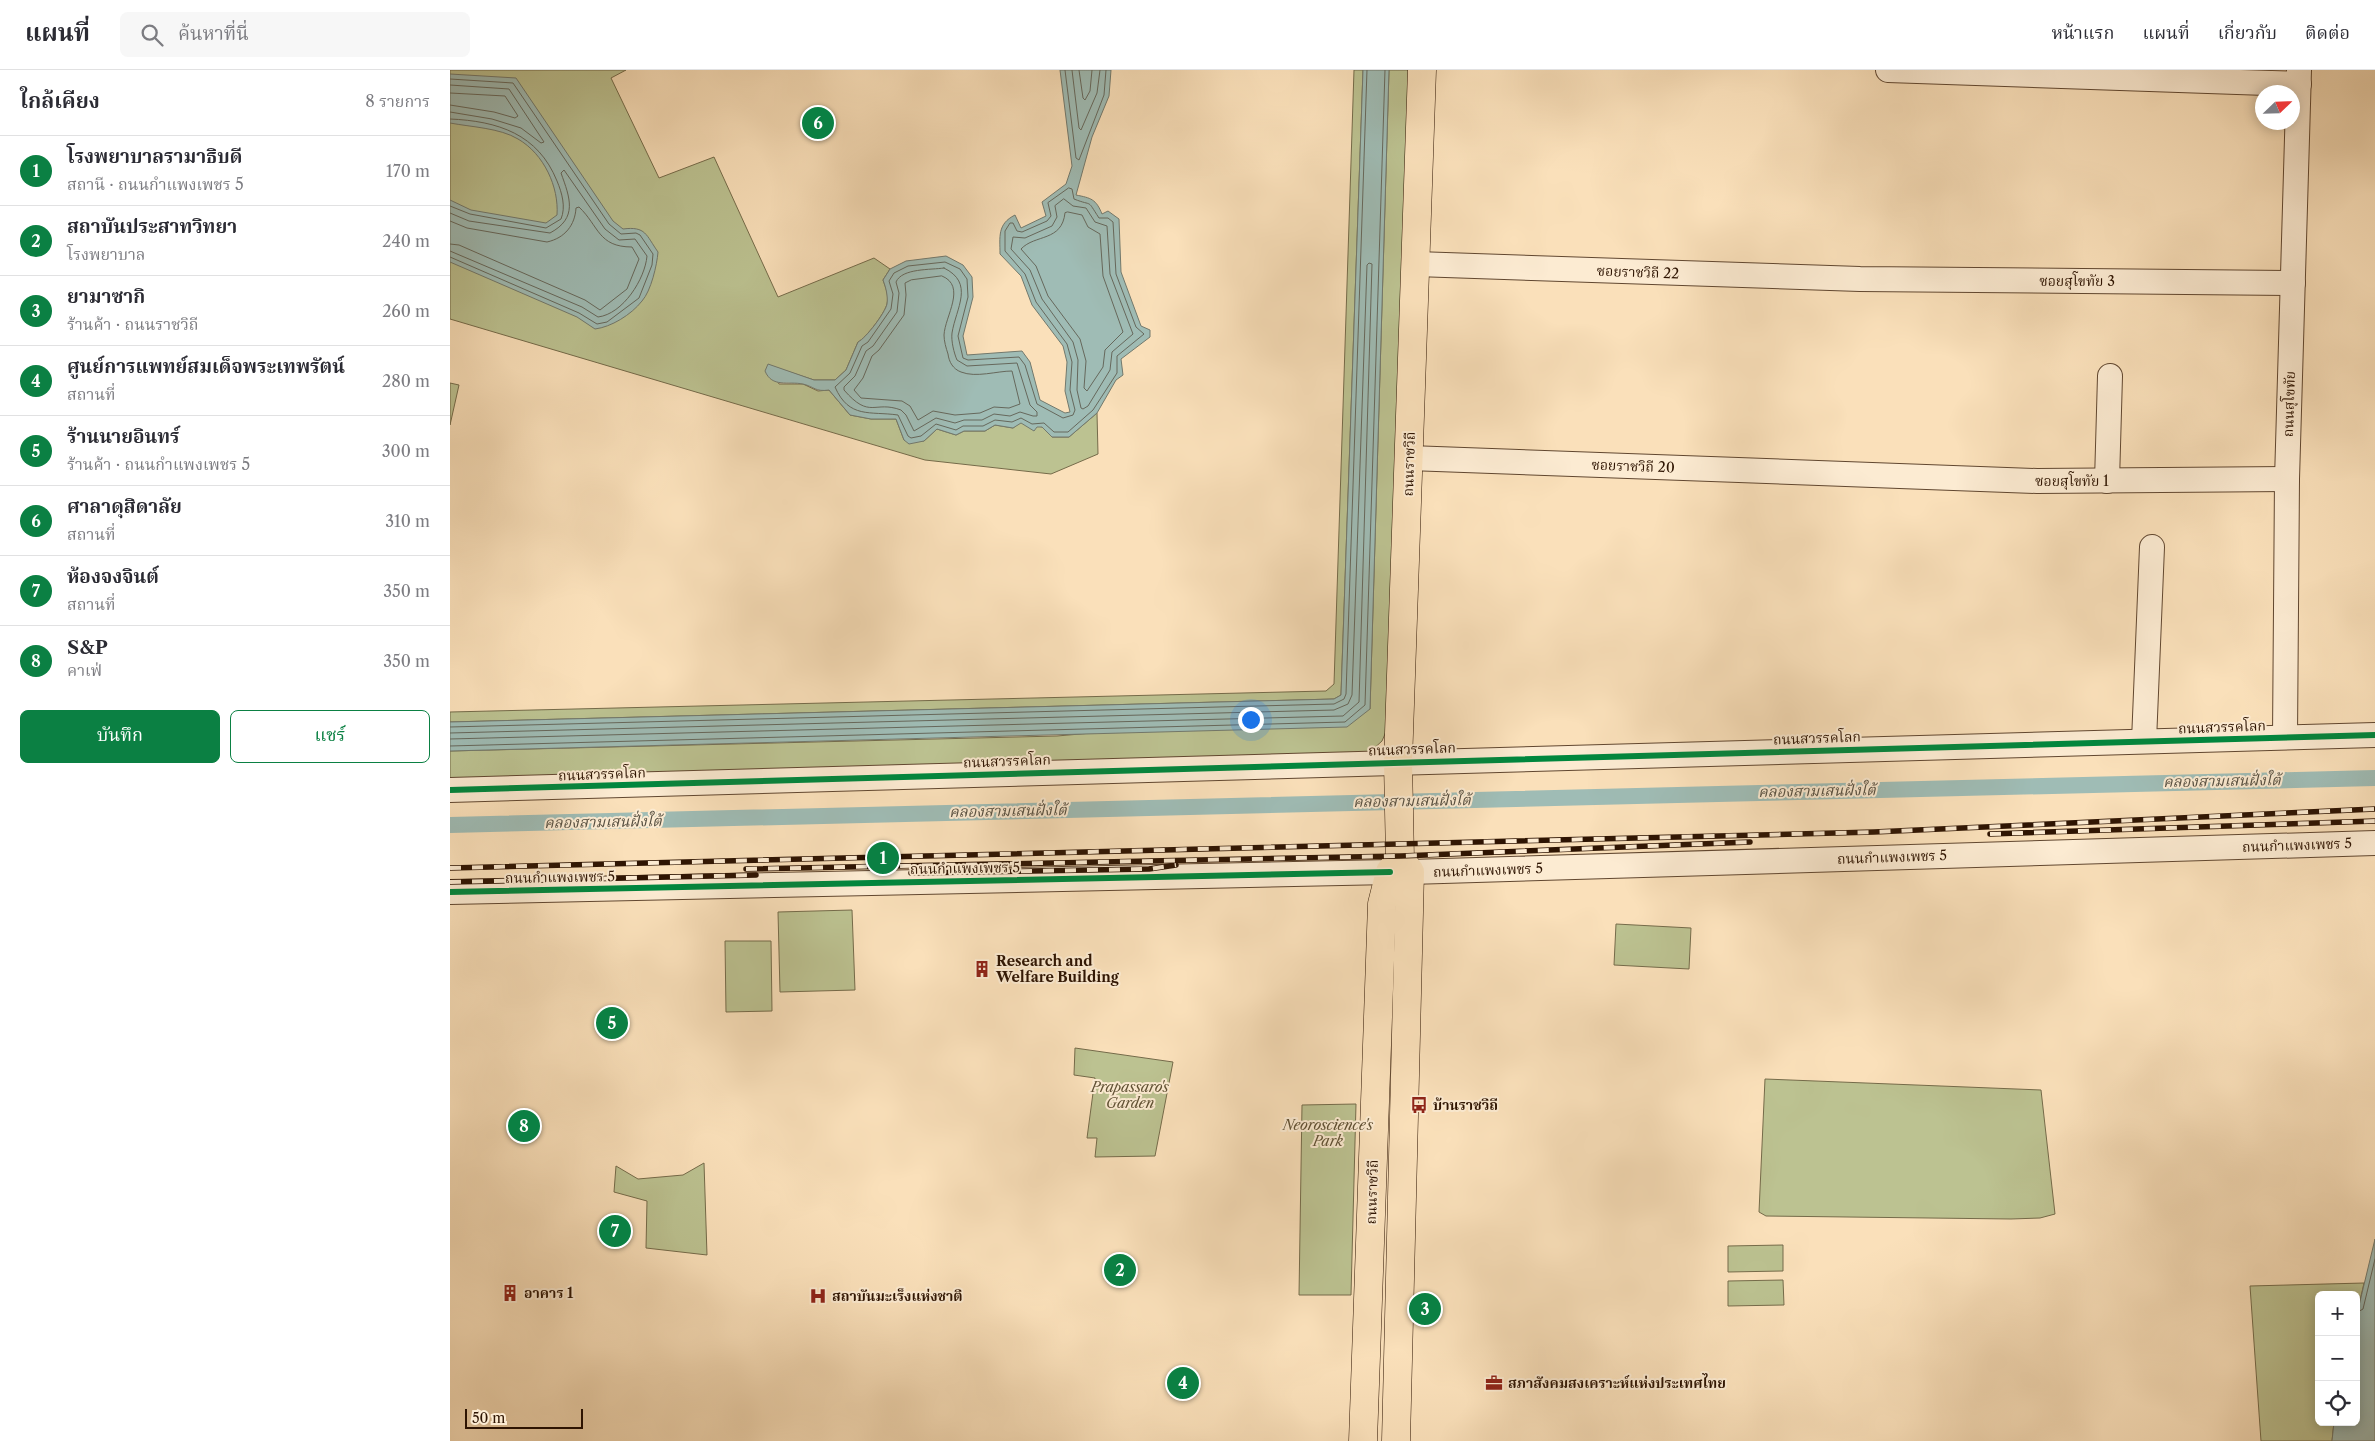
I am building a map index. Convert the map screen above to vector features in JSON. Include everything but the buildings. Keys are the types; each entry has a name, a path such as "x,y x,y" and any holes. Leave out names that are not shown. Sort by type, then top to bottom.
{"main road":[{"name":"ถนนราชวิถี","path":"1396,1441 1397,872 1422,70"},
{"name":"ถนนราชวิถี","path":"1363,1441 1382,904 1397,872"},
{"path":"1380,1441 1394,960 1393,902 1397,872"}],"street":[{"path":"1888,70 2299,77"},
{"name":"ถนนสุโขทัย","path":"2285,738 2287,479 2299,77"},
{"name":"ซอยราชวิถี 22","path":"1416,264 1860,280"},
{"name":"ซอยสุโขทัย 3","path":"1860,280 2293,283"},
{"path":"2107,481 2110,376"},
{"name":"ซอยราชวิถี 20","path":"1409,458 1857,474"},
{"name":"ซอยสุโขทัย 1","path":"1857,474 2037,481 2287,479"},
{"path":"2144,742 2152,547"},
{"name":"ถนนสวรรคโลก","path":"450,790 1399,769 2375,735"},
{"name":"ถนนกำแพงเพชร 5","path":"450,892 1397,872 2375,843"}],"green space":[{"path":"450,70 626,70 611,78 659,178 714,157 778,297 874,258 890,269 883,280 888,301 886,308 870,331 858,342 846,370 835,380 814,380 768,365 779,384 803,384 818,391 829,390 850,415 871,419 896,419 904,440 924,441 937,429 956,435 964,431 985,431 995,425 1013,428 1021,422 1042,427 1052,437 1069,437 1097,413 1098,454 1051,474 925,460 450,319"},
{"path":"1354,70 1363,70 1341,695 1334,699 450,722 450,712 1326,691 1334,684"},
{"path":"1389,70 1410,70 1388,727 1382,741 1370,752 450,781 450,751 1057,736 1370,709"},
{"path":"450,383 459,385 450,425"},
{"path":"852,910 855,990 780,992 778,912"},
{"path":"1616,924 1691,928 1689,969 1614,965"},
{"path":"725,941 771,941 772,1011 726,1012"},
{"name":"Prapassaro's Garden","path":"1075,1048 1173,1062 1155,1156 1095,1157 1097,1138 1087,1138 1095,1078 1074,1075"},
{"path":"1765,1079 2041,1090 2055,1214 2040,1218 2011,1219 1766,1216 1759,1212"},
{"name":"Neoroscience's Park","path":"1356,1104 1351,1295 1299,1295 1302,1105"},
{"path":"704,1163 707,1255 646,1248 647,1201 614,1192 616,1166 638,1179 683,1175"},
{"path":"1783,1245 1783,1271 1728,1272 1728,1246"},
{"path":"1783,1280 1784,1305 1728,1306 1728,1281"},
{"path":"2364,1283 2360,1300 2360,1291 2315,1291 2315,1426 2334,1426 2332,1441 2261,1441 2250,1286"}],"water":[{"path":"1060,70 1111,70 1109,96 1092,137 1076,195 1092,200 1098,205 1102,214 1108,211 1119,219 1121,272 1141,326 1150,330 1150,337 1121,359 1123,375 1116,380 1097,413 1069,437 1052,437 1042,427 1037,427 1034,431 1021,423 1013,428 995,425 985,431 964,431 956,435 937,429 924,441 909,444 904,440 896,419 871,419 850,415 829,390 818,390 803,384 781,383 772,380 765,371 768,364 814,380 835,380 846,370 858,342 870,331 886,308 887,295 883,280 890,269 906,261 946,256 963,265 972,277 973,297 963,336 967,355 1022,351 1030,362 1040,400 1065,413 1070,412 1065,391 1067,362 1063,346 1032,305 1021,276 1000,254 1001,232 1005,222 1015,215 1021,228 1046,216 1042,202 1066,184 1072,166"},
{"path":"1363,70 1389,70 1370,709 1347,727 450,751 450,722 1334,699 1341,695"},
{"path":"450,74 516,78 613,221 623,229 641,230 648,236 658,252 653,278 645,297 627,315 608,326 595,329 577,317 450,262 450,200 471,210 546,223 557,215 557,204 548,172 527,145 503,132 450,123"},
{"path":"2375,1239 2375,1441 2332,1441 2334,1426 2360,1426 2360,1301"}],"waterway":[{"name":"คลองสามเสนฝั่งใต้","path":"450,825 2375,778"}],"railway":[{"path":"450,868 1874,832 2375,809"},
{"path":"1990,834 2375,821"},
{"path":"746,869 1401,856 1750,842"},
{"path":"911,873 1149,869 1176,865"},
{"path":"450,882 756,875"}],"cycle path":[{"path":"450,790 2375,735"},
{"path":"450,892 1390,872"}],"place":[{"name":"ศาลาดุสิดาลัย","path":"818,123"},
{"name":"โรงพยาบาลรามาธิบดี","path":"883,858"},
{"name":"Research and Welfare Building","path":"982,969"},
{"name":"ร้านนายอินทร์","path":"612,1023"},
{"name":"บ้านราชวิถี","path":"1419,1105"},
{"name":"S&P","path":"524,1126"},
{"name":"ห้องจงจินต์","path":"615,1231"},
{"name":"สถาบันประสาทวิทยา","path":"1120,1270"},
{"name":"อาคาร 1","path":"510,1293"},
{"name":"สถาบันมะเร็งแห่งชาติ","path":"818,1296"},
{"name":"ยามาซากิ","path":"1425,1309"},
{"name":"ศูนย์การแพทย์สมเด็จพระเทพรัตน์","path":"1183,1383"},
{"name":"สภาสังคมสงเคราะห์แห่งประเทศไทย","path":"1494,1383"}]}
